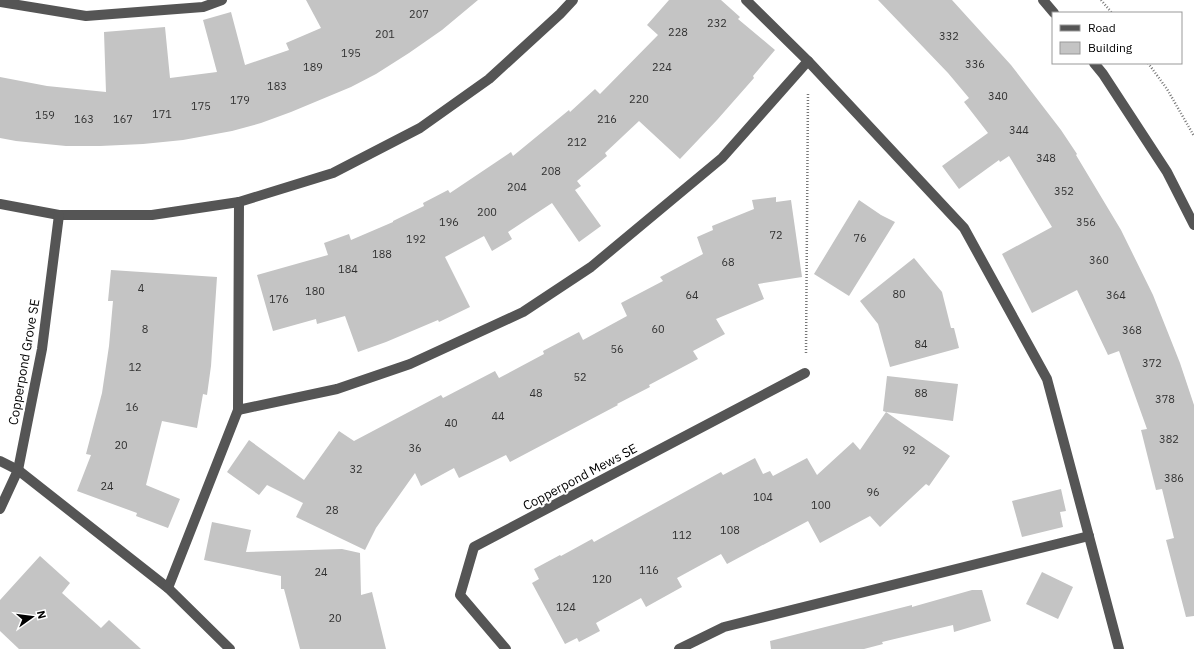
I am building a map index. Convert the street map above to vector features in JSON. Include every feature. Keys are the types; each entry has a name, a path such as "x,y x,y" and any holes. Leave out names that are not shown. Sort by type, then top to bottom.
{"street":[{"path":"0,2 86,16 203,7 222,0"},
{"path":"0,204 59,215 152,215 239,202 333,173 420,128 489,79 560,14 573,0"},
{"path":"746,0 808,61 964,228 1047,379 1119,649"},
{"path":"1043,0 1053,12"},
{"path":"238,410 337,389 410,364 523,312 591,267 722,158 808,61"},
{"path":"1095,64 1104,74 1167,172 1194,225"},
{"path":"168,588 238,410 239,202"},
{"name":"Copperpond Grove SE","path":"0,509 18,470 42,349 59,215"},
{"name":"Copperpond Mews SE","path":"506,649 460,595 474,547 806,373"},
{"path":"0,460 18,470 168,588 230,649"},
{"path":"679,649 724,627 1089,536"}],"path":[{"path":"1101,0 1111,12"},
{"path":"806,373 808,61"},
{"path":"1149,64 1167,89 1194,136"}],"building":[{"path":"306,0 478,0 442,30 376,74 351,87 261,123 232,131 183,140 143,144 66,146 0,138 0,77 47,86 106,92 104,32 165,27 170,78 217,72 203,20 231,12 245,65 289,50 286,43 321,28"},
{"path":"669,0 721,0 740,17 738,19 775,50 753,76 754,78 680,159 639,121 605,153 607,156 577,181 581,186 575,190 601,226 579,242 552,203 508,232 512,239 492,251 484,236 445,257 470,307 439,322 438,320 358,352 345,316 317,324 316,319 273,331 257,275 328,255 324,243 349,234 351,240 393,222 424,206 423,203 448,190 450,193 511,152 513,156 569,110 570,112 595,89 600,94 658,35 647,25"},
{"path":"878,0 952,0 1011,65 1061,130 1077,154 1076,155 1121,230 1153,295 1180,363 1194,405 1194,616 1186,617 1166,540 1174,538 1162,489 1156,490 1141,430 1147,429 1119,351 1108,355 1077,290 1032,313 1002,254 1052,227 1009,156 1000,162 999,160 959,189 942,166 988,133 964,102 969,98 948,73"},
{"path":"776,197 776,202 791,200 802,277 758,284 764,299 716,319 725,334 693,351 698,359 649,385 650,387 617,404 618,405 510,462 506,455 459,478 454,468 421,486 415,473 376,528 365,550 296,517 303,503 267,485 259,495 227,472 249,440 304,480 339,431 354,441 441,395 443,398 495,371 499,378 544,354 543,351 579,332 583,340 627,316 621,303 663,281 660,277 703,254 697,237 713,230 712,226 754,209 752,200"},
{"path":"859,200 881,215 895,222 849,296 814,274"},
{"path":"914,258 942,292 951,328 954,328 959,348 890,367 878,324 860,301"},
{"path":"111,270 217,277 211,366 207,395 203,394 197,428 162,421 146,485 180,499 168,528 136,516 137,513 77,491 91,455 86,454 102,393 109,346 113,301 108,301"},
{"path":"887,376 958,384 953,421 883,411"},
{"path":"886,412 950,456 929,486 926,484 880,527 870,516 820,543 808,521 727,564 721,554 677,578 682,587 646,607 641,598 596,623 600,631 579,642 577,638 565,644 532,583 539,579 534,569 592,539 594,542 721,472 723,475 755,458 763,474 770,471 773,476 807,458 817,475 853,442 860,450"},
{"path":"1061,489 1066,511 1060,512 1063,527 1022,537 1012,501"},
{"path":"212,522 251,530 246,552 342,549 360,553 361,595 372,592 386,649 300,649 284,589 281,589 281,576 204,560"},
{"path":"40,556 70,583 62,593 101,628 109,620 141,649 19,649 0,631 0,600"},
{"path":"1042,572 1073,587 1058,619 1026,604"},
{"path":"972,590 982,590 991,621 954,632 953,625 882,642 883,644 864,649 771,649 770,641 912,605 912,607"}]}
